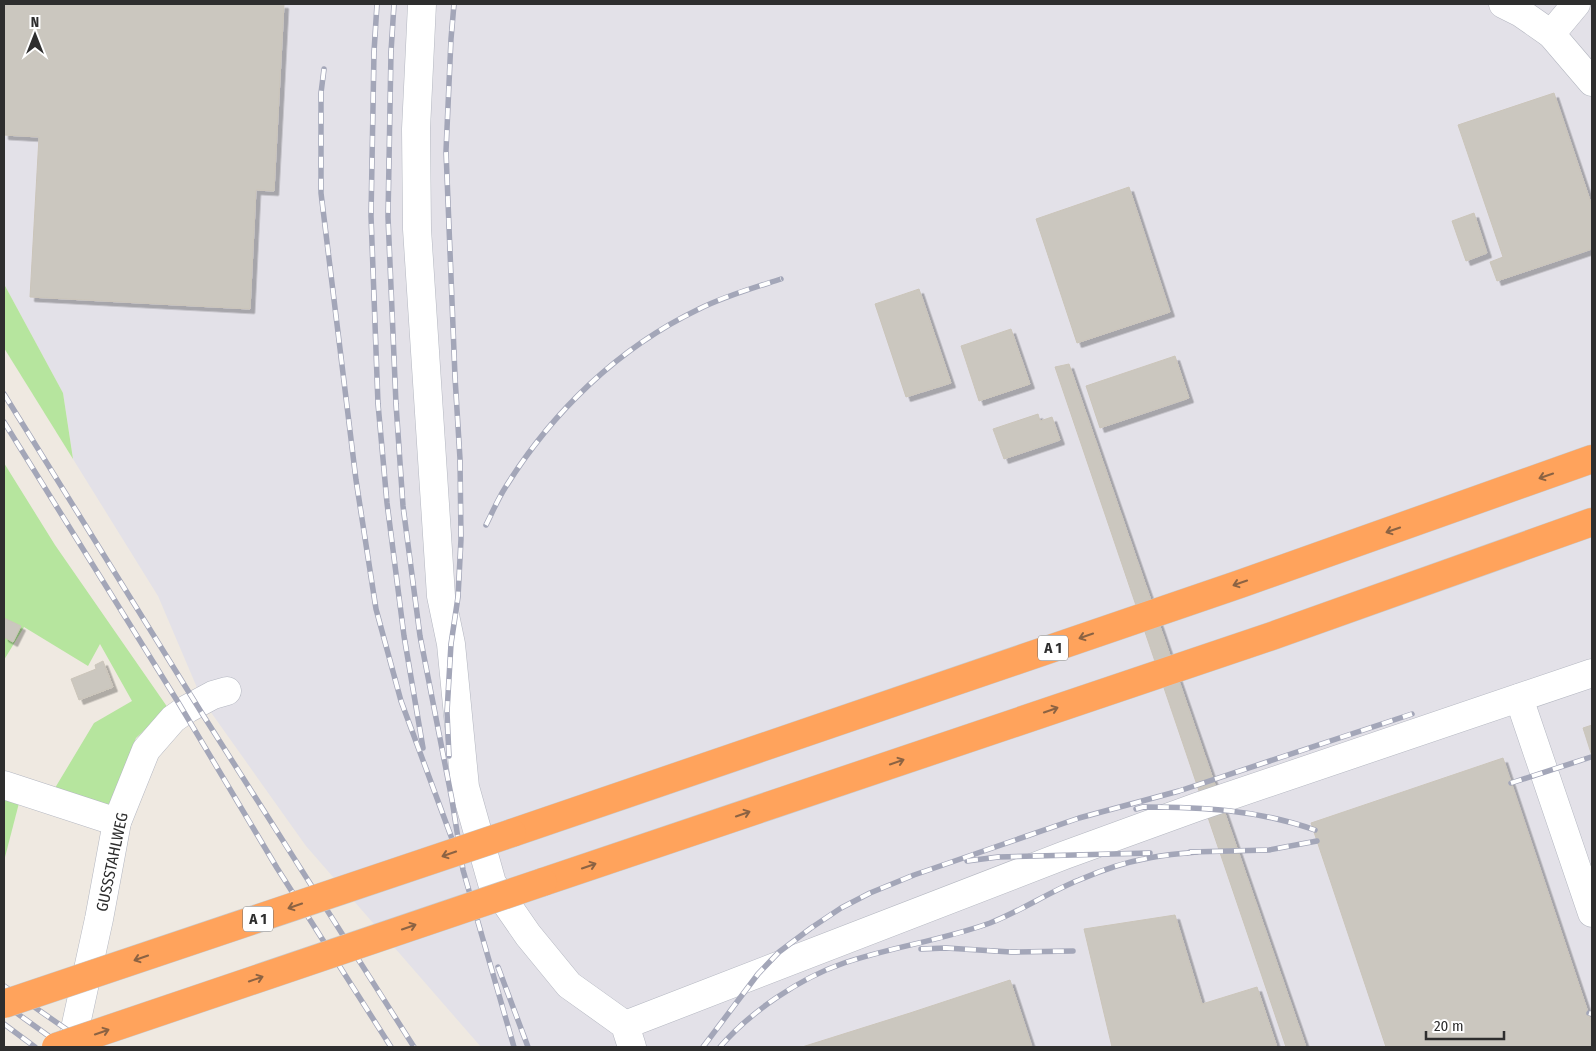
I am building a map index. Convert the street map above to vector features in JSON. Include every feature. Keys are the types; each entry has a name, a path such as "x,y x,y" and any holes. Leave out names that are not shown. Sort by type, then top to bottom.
{"highway":[{"name":"A 1","path":"4,1004 512,833 1240,584 1592,459"},
{"path":"56,1047 1272,636 1592,522"}],"street":[{"path":"422,4 416,129 417,230 440,596 451,644 465,787 492,883 528,935 569,985 629,1036 1065,855 1197,807 1592,673"},
{"path":"1503,4 1521,13 1551,34 1592,82"},
{"path":"1551,34 1576,4"},
{"name":"GUSSSTAHLWEG","path":"71,1047 99,918 117,822 146,750 173,719 187,708 213,695 227,691"},
{"path":"1519,698 1592,913"},
{"path":"4,785 117,822"}],"shaded area":[{"path":"4,4 1592,4 1592,1047 481,1047 306,846 210,711 198,690 158,596 73,459 63,393 4,284"}],"green space":[{"path":"4,284 63,393 73,459 4,348"},
{"path":"4,463 55,545 168,708 136,738 106,812 52,793 94,723 132,701 100,644 88,666 24,627 4,660"},
{"path":"4,796 19,803 4,861"}],"building":[{"path":"4,4 284,4 274,191 256,190 250,309 30,297 39,137 4,135"},
{"path":"1554,93 1592,206 1592,249 1497,281 1490,262 1503,257 1458,125"},
{"path":"1129,187 1170,312 1077,343 1036,219"},
{"path":"1474,213 1487,253 1466,261 1452,221"},
{"path":"919,289 951,383 906,397 875,304"},
{"path":"1011,329 1030,384 979,401 961,346"},
{"path":"1175,356 1189,398 1100,428 1086,386"},
{"path":"1069,364 1306,1047 1286,1047 1055,367"},
{"path":"1038,414 1040,421 1052,417 1060,440 1004,459 993,429"},
{"path":"4,618 21,626 13,642 4,637"},
{"path":"103,661 113,687 79,700 71,679 96,669 95,665"},
{"path":"1592,725 1592,756 1583,728"},
{"path":"1503,758 1592,1024 1592,1047 1386,1047 1311,823"},
{"path":"1175,915 1202,1004 1257,987 1277,1047 1112,1047 1084,929"},
{"path":"1010,980 1032,1047 802,1047 910,1013"}],"railway":[{"path":"377,4 374,52 371,216 378,404 387,503 404,636 423,748"},
{"path":"394,4 391,52 388,217 396,404 403,506 420,636 452,800 463,870 514,1047"},
{"path":"449,756 447,712 451,644 458,597 461,539 460,459 446,151 454,4"},
{"path":"324,69 321,93 321,193 356,480 376,609 401,701 455,847"},
{"path":"486,525 505,488 544,433 566,408 614,363 669,325 699,309 729,296 781,279"},
{"path":"4,394 203,715 414,1047"},
{"path":"4,422 178,702 277,868 391,1047"},
{"path":"703,1047 758,974 779,952 841,908 870,893 914,875 1079,818 1179,791 1412,714"},
{"path":"1511,783 1591,757"},
{"path":"1136,809 1143,807 1165,807 1230,811 1273,818 1315,830"},
{"path":"1190,852 1269,850 1317,841"},
{"path":"720,1047 761,1009 793,987 827,969 862,957 990,923 1095,873 1150,858 1197,852"},
{"path":"967,861 998,857 1150,853"},
{"path":"921,949 946,948 1011,952 1073,951"},
{"path":"498,967 528,1047"},
{"path":"4,986 92,1047"},
{"path":"4,1004 64,1047"},
{"path":"4,1024 35,1047"}]}
